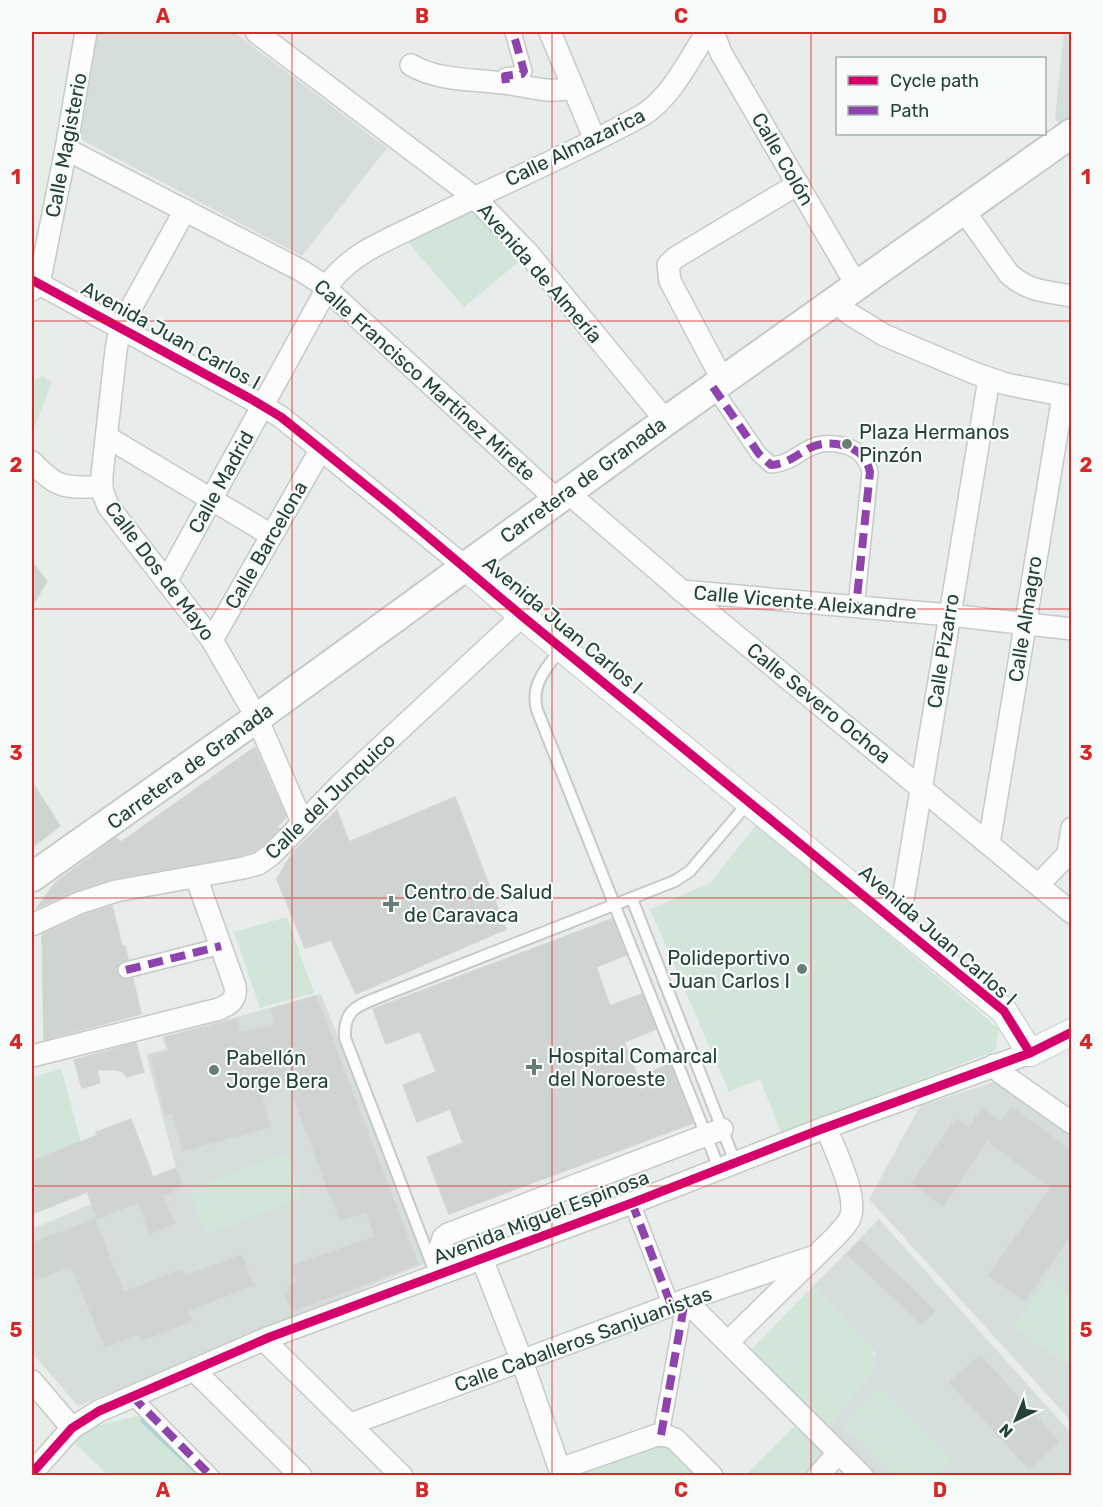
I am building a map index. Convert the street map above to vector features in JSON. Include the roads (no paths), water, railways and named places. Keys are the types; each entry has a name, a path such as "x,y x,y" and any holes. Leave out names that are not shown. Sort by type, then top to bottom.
{"main road":[{"name":"Carretera de Granada","path":"34,878 562,495 1071,133"}],"street":[{"name":"Calle Magisterio","path":"34,285 66,149 86,32"},
{"name":"Avenida de Almería","path":"256,32 474,197 528,253 666,421"},
{"path":"506,83 505,76 522,74 525,67 513,32"},
{"path":"550,32 595,140"},
{"name":"Calle Almazarica","path":"327,289 336,274 348,261 474,197 595,140 655,108 683,72 707,32"},
{"name":"Calle Colón","path":"713,32 721,53 798,184 847,293 848,313 884,335 989,379 1067,396"},
{"path":"411,65 439,77 506,83 546,91 573,88"},
{"name":"Calle Francisco Martínez Mirete","path":"66,149 302,271 327,289 562,495"},
{"path":"798,184 675,258 668,269 670,281 718,384 759,454 771,465 778,464 824,443 851,448 864,458 870,472 856,607"},
{"name":"Calle Dos de Mayo","path":"184,210 120,328 102,487 108,506 213,640 257,718 302,822"},
{"path":"964,211 1009,274 1018,282 1033,289 1071,296"},
{"name":"Avenida Juan Carlos I","path":"34,285 120,328 281,417 1004,1011 1030,1053"},
{"name":"Calle Madrid","path":"167,580 327,289"},
{"name":"Calle Pizarro","path":"899,923 989,379"},
{"name":"Calle Almagro","path":"989,843 1024,624 1067,396"},
{"path":"107,437 271,535"},
{"name":"Calle Barcelona","path":"213,640 321,449"},
{"path":"32,462 61,486 102,487"},
{"name":"Calle Severo Ochoa","path":"562,495 921,786 1071,913"},
{"name":"Calle Vicente Aleixandre","path":"682,591 949,615 1071,629"},
{"name":"Calle del Junquico","path":"32,925 116,891 258,864 271,855 302,822 522,616"},
{"path":"1038,885 1070,851 1071,828"},
{"path":"32,1056 219,1009 229,1004 236,994 196,877"},
{"path":"126,970 221,946"},
{"path":"1030,1053 1071,1032"},
{"name":"Avenida Miguel Espinosa","path":"32,1473 72,1428 99,1411 264,1340 632,1203 826,1127 1030,1053"},
{"path":"994,1065 1001,1073 1071,1123"},
{"path":"728,1342 835,1237 849,1219 852,1208 851,1195 826,1127"},
{"path":"442,1273 439,1251 443,1238 448,1234 714,1132"},
{"path":"632,1203 678,1302 728,1342 862,1476"},
{"name":"Calle Caballeros Sanjuanistas","path":"351,1424 678,1302 815,1256"},
{"path":"482,1258 522,1361 561,1472 661,1435 675,1439 712,1476"},
{"path":"661,1435 678,1302"},
{"path":"264,1340 402,1476"},
{"path":"194,1370 301,1476"},
{"path":"32,1381 72,1428"},
{"path":"132,1396 211,1476"},
{"path":"818,1476 838,1453"}],"lane":[{"path":"562,648 544,670 536,685 534,699 615,905 727,1165"},
{"path":"442,1273 345,1038 345,1024 348,1016 364,1003 632,899 683,876 750,801"},
{"path":"632,899 727,1165"}],"waterway":[{"path":"143,1421 195,1470"}],"place":[{"name":"Plaza Hermanos Pinzón","path":"847,444"},
{"name":"Centro de Salud de Caravaca","path":"391,904"},
{"name":"Polideportivo Juan Carlos I","path":"802,969"},
{"name":"Hospital Comarcal del Noroeste","path":"534,1067"},
{"name":"Pabellón Jorge Bera","path":"214,1070"}]}
